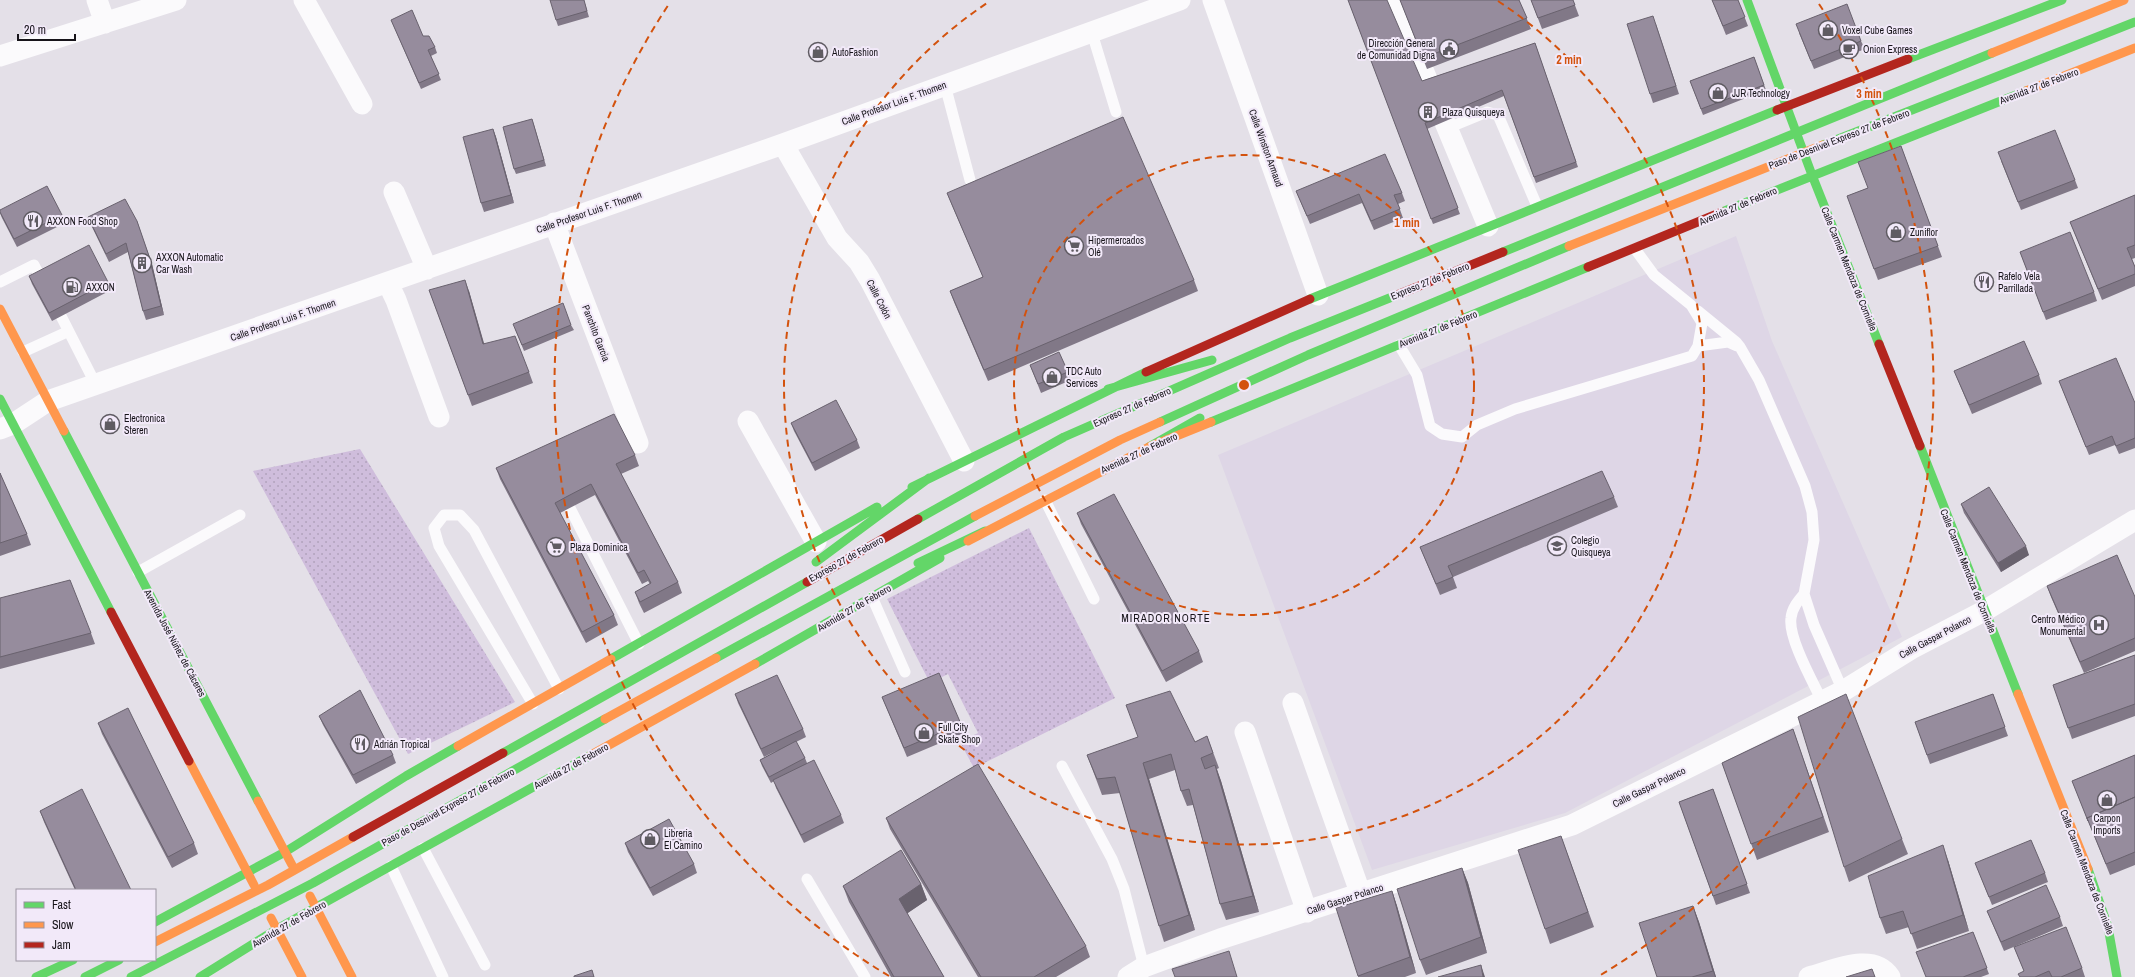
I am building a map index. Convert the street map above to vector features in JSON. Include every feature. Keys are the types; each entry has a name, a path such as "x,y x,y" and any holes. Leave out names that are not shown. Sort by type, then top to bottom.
{"main road":[{"path":"1747,0 1787,110"},
{"path":"156,922 287,856 406,776 929,478 1108,388 1318,295 1537,206 1787,110 2062,0"},
{"name":"Paso de Desnivel Expreso 27 de Febrero","path":"1537,238 2124,0"},
{"name":"Paso de Desnivel Expreso 27 de Febrero","path":"1543,256 2135,22"},
{"name":"Avenida 27 de Febrero","path":"200,977 276,926 391,866 795,642 985,531 1149,447 1635,249 1810,171 2135,48"},
{"name":"Calle Carmen Mendoza de Cornielle","path":"1787,110 2099,898 2110,930 2116,954 2117,977"},
{"name":"Expreso 27 de Febrero","path":"746,615 1064,437 1290,338 1537,238"},
{"name":"Expreso 27 de Febrero","path":"762,634 956,526 1120,440 1308,355 1543,256"},
{"name":"Avenida José Núñez de Cáceres","path":"0,309 352,977"},
{"path":"1108,388 1290,338"},
{"path":"1225,403 1308,355"},
{"path":"0,399 6,426 276,926 302,977"},
{"path":"1149,447 1211,411"},
{"path":"809,568 929,478"},
{"path":"892,574 985,531"},
{"path":"746,615 796,577"},
{"path":"762,634 870,584"},
{"name":"Paso de Desnivel Expreso 27 de Febrero","path":"156,941 268,885 708,638 746,615"},
{"name":"Paso de Desnivel Expreso 27 de Febrero","path":"131,977 313,883 603,720 762,634"},
{"path":"36,977 71,961"},
{"path":"85,977 117,961"}],"street":[{"path":"97,0 105,23"},
{"path":"0,56 176,0"},
{"path":"304,0 362,104"},
{"name":"Calle Profesor Luis F. Thomen","path":"6,426 48,401 783,144 1180,0"},
{"name":"Calle Winston Armaud","path":"1214,0 1318,295"},
{"path":"1394,0 1488,226"},
{"name":"Calle Colón","path":"783,144 837,238 859,262 870,280 964,461"},
{"path":"394,192 427,269"},
{"name":"Panchito Garcia","path":"554,224 635,448"},
{"path":"388,283 396,300 439,417"},
{"path":"748,421 816,542"},
{"name":"Calle Gaspar Polanco","path":"1140,974 1220,939 1361,895 1572,826 1843,691 1911,649 1984,610 2135,520"},
{"path":"1293,703 1361,895"},
{"path":"1245,732 1307,912"},
{"path":"1809,977 1857,964 1872,964 1887,971 1890,977"}],"lane":[{"path":"1092,33 1116,112"},
{"path":"945,85 970,180"},
{"path":"1448,128 1487,112 1498,115 1537,206"},
{"path":"1635,249 1654,275 1736,342 1740,347 1759,380 1805,486 1812,512 1814,540 1804,594 1797,603 1791,618 1792,634 1822,702"},
{"path":"0,282 34,265 41,280"},
{"path":"1399,345 1417,375 1430,426 1442,434 1462,437 1477,425 1515,409 1692,356 1698,346 1702,323 1691,305"},
{"path":"61,316 67,332 96,385"},
{"path":"23,352 67,332"},
{"path":"1698,346 1728,342 1740,347"},
{"path":"1045,500 1094,599"},
{"path":"570,508 639,644"},
{"path":"138,572 240,515"},
{"path":"533,704 439,546 434,528 444,515 460,515 474,530 559,689"},
{"path":"1804,594 1814,626 1843,691"},
{"path":"872,597 905,672"},
{"path":"1062,766 1112,859 1124,889 1140,974"},
{"path":"423,848 485,965"},
{"path":"391,866 443,977"},
{"path":"807,879 865,977"}],"shaded area":[{"name":"Colegio Quisqueya","path":"1736,236 1772,341 1902,637 1565,813 1372,870 1218,455"},
{"path":"360,449 515,702 408,754 253,471"},
{"path":"1029,528 1115,698 974,768 960,742 978,733 948,674 930,683 887,599"}],"building":[{"path":"550,0 584,0 587,11 556,20"},
{"name":"Plaza Quisqueya","path":"1348,0 1387,0 1422,81 1535,43 1576,162 1534,177 1502,90 1425,123 1458,208 1431,219"},
{"name":"Dirección General de Comunidad Digna","path":"1400,0 1519,0 1527,18 1423,58"},
{"path":"1531,0 1573,0 1575,5 1538,18"},
{"path":"1712,0 1738,0 1745,17 1723,26"},
{"path":"1847,4 1861,41 1811,61 1796,24"},
{"path":"412,10 423,36 429,36 435,47 428,50 439,74 419,83 391,20"},
{"path":"1653,16 1676,86 1650,94 1627,24"},
{"path":"1754,57 1764,85 1701,109 1690,81"},
{"name":"Hipermercados Olé","path":"1123,117 1194,280 984,370 950,291 983,277 947,193"},
{"path":"532,119 544,160 514,169 503,127"},
{"path":"493,129 511,195 481,203 463,137"},
{"path":"2055,130 2075,180 2018,202 1998,152"},
{"name":"Zuniflor","path":"1901,146 1938,246 1874,269 1847,196 1868,188 1858,162"},
{"path":"1385,154 1402,193 1394,195 1400,209 1371,221 1359,194 1307,216 1296,191"},
{"name":"AXXON Food Shop","path":"47,186 62,215 14,239 0,210"},
{"path":"2135,195 2135,245 2127,248 2135,267 2135,274 2098,289 2070,222"},
{"name":"AXXON Automatic Car Wash","path":"125,199 137,221 149,256 161,306 143,311 126,243 106,254 88,217"},
{"path":"2070,232 2094,292 2043,312 2020,252"},
{"name":"AXXON","path":"89,245 108,282 49,313 29,276"},
{"path":"465,280 483,344 515,336 529,372 468,395 429,290"},
{"path":"563,303 571,325 522,345 513,324"},
{"path":"2024,341 2039,375 1969,405 1954,371"},
{"path":"1059,352 1068,372 1038,384 1030,365"},
{"path":"2116,358 2135,403 2135,438 2116,446 2112,436 2086,447 2059,381"},
{"path":"836,400 857,440 812,463 791,423"},
{"name":"Plaza Dominica","path":"614,414 635,455 616,464 678,582 640,602 635,592 651,583 644,570 638,573 591,484 566,497 555,503 614,615 582,632 496,468"},
{"path":"1602,471 1614,497 1448,566 1453,577 1436,584 1420,547"},
{"path":"0,473 27,534 0,543"},
{"path":"1989,487 2026,546 1998,563 1961,504"},
{"path":"1114,494 1199,651 1162,671 1077,513"},
{"name":"Centro Médico Monumental","path":"2117,555 2135,597 2135,638 2080,662 2047,586"},
{"path":"70,580 91,633 0,657 0,598"},
{"path":"2135,655 2135,704 2068,728 2053,685"},
{"path":"939,673 961,724 904,748 882,697"},
{"path":"777,675 803,729 761,749 735,694"},
{"name":"Adrián Tropical","path":"360,690 393,755 353,775 319,716"},
{"path":"1170,691 1195,742 1207,736 1213,753 1201,758 1205,769 1215,765 1253,896 1220,904 1189,789 1181,791 1171,754 1143,763 1189,915 1159,926 1115,777 1097,779 1087,755 1138,737 1126,705"},
{"path":"1846,694 1902,839 1844,867 1798,717"},
{"path":"1993,694 2005,727 1927,755 1915,722"},
{"path":"128,708 194,843 168,857 98,723"},
{"path":"1793,729 1823,817 1751,844 1722,763"},
{"path":"796,741 805,758 769,777 760,760"},
{"name":"Carpon Imports","path":"2135,755 2135,797 2087,818 2088,821 2072,781"},
{"path":"814,760 841,815 801,835 773,780"},
{"path":"978,764 1086,946 1034,977 981,977 886,818"},
{"path":"82,789 131,889 76,889 40,811"},
{"path":"1713,789 1747,884 1713,896 1679,802"},
{"path":"2135,797 2135,852 2106,864 2087,818"},
{"path":"669,819 694,864 650,888 625,843"},
{"path":"1561,836 1588,912 1545,929 1518,850"},
{"path":"2031,840 2045,873 1989,897 1975,863"},
{"path":"1943,845 1963,915 1911,934 1903,911 1880,918 1868,876"},
{"path":"901,850 921,884 899,899 944,977 894,977 843,886"},
{"path":"1462,868 1481,937 1420,960 1397,889"},
{"path":"2046,885 2060,917 2001,942 1987,911"},
{"path":"1392,891 1410,957 1358,976 1336,908"},
{"path":"1693,906 1713,971 1692,977 1657,977 1639,923"},
{"path":"2066,927 2082,968 2061,977 2052,977 2049,971 2035,977 2020,977 2018,974 2024,971 2014,947"},
{"path":"1973,932 1987,968 1963,977 1926,977 1916,952"},
{"path":"1229,951 1237,977 1175,977 1172,969"},
{"path":"1481,965 1483,977 1438,977"},
{"path":"1872,969 1875,977 1846,977"},
{"path":"592,970 594,977 574,977 574,976"}],"traffic: fast":[{"path":"1747,0 1812,175 1879,344"},
{"path":"1908,59 2062,0"},
{"path":"1823,145 2135,22"},
{"path":"1503,252 1992,53"},
{"path":"1722,212 2026,91"},
{"path":"1310,299 1777,110"},
{"path":"1160,422 1308,355 1569,246"},
{"path":"1211,422 1588,267"},
{"path":"918,519 1064,437 1290,338 1397,295"},
{"path":"1108,389 1212,360"},
{"path":"912,487 1146,372"},
{"path":"0,399 111,612"},
{"path":"1149,447 1200,418"},
{"path":"64,431 258,801"},
{"path":"1920,446 2018,694"},
{"path":"816,562 929,478"},
{"path":"611,659 877,507"},
{"path":"716,658 975,516"},
{"path":"918,563 985,531"},
{"path":"755,664 940,558"},
{"path":"503,753 807,582"},
{"path":"131,977 313,883 605,719"},
{"path":"156,921 285,852 406,776 458,746"},
{"path":"200,977 277,929 591,755"},
{"path":"2088,869 2108,927 2117,977"},
{"path":"36,977 71,961"},
{"path":"85,977 117,961"}],"traffic: slow":[{"path":"1992,53 2124,0"},
{"path":"2026,91 2135,48"},
{"path":"1569,246 1823,145"},
{"path":"0,309 64,431"},
{"path":"975,516 1120,440 1160,422"},
{"path":"968,541 1149,447 1211,422"},
{"path":"605,719 716,658"},
{"path":"458,746 611,659"},
{"path":"591,755 755,664"},
{"path":"2018,694 2088,869"},
{"path":"189,761 254,885"},
{"path":"258,801 292,865"},
{"path":"156,941 268,885 353,837"},
{"path":"310,896 352,977"},
{"path":"271,918 302,977"}],"traffic: jam":[{"path":"1777,110 1908,59"},
{"path":"1588,267 1722,212"},
{"path":"1397,295 1503,252"},
{"path":"1146,372 1310,299"},
{"path":"1879,344 1920,446"},
{"path":"807,582 918,519"},
{"path":"111,612 189,761"},
{"path":"353,837 503,753"}],"place":[{"name":"Voxel Cube Games","path":"1828,30"},
{"name":"Dirección General de Comunidad Digna","path":"1449,49"},
{"name":"Onion Express","path":"1849,49"},
{"name":"AutoFashion","path":"818,52"},
{"name":"JJR Technology","path":"1718,93"},
{"name":"Plaza Quisqueya","path":"1428,112"},
{"name":"AXXON Food Shop","path":"33,221"},
{"name":"Zuniflor","path":"1896,232"},
{"name":"Hipermercados Olé","path":"1074,246"},
{"name":"AXXON Automatic Car Wash","path":"142,263"},
{"name":"Rafelo Vela Parrillada","path":"1984,282"},
{"name":"AXXON","path":"72,287"},
{"name":"TDC Auto Services","path":"1052,377"},
{"name":"Electronica Steren","path":"110,424"},
{"name":"Colegio Quisqueya","path":"1557,546"},
{"name":"Plaza Dominica","path":"556,547"},
{"name":"Centro Médico Monumental","path":"2099,625"},
{"name":"Full City Skate Shop","path":"924,733"},
{"name":"Adrián Tropical","path":"360,744"},
{"name":"Carpon Imports","path":"2107,800"},
{"name":"Libreria El Camino","path":"650,839"}],"district":[{"name":"MIRADOR NORTE","path":"1166,618"}]}
